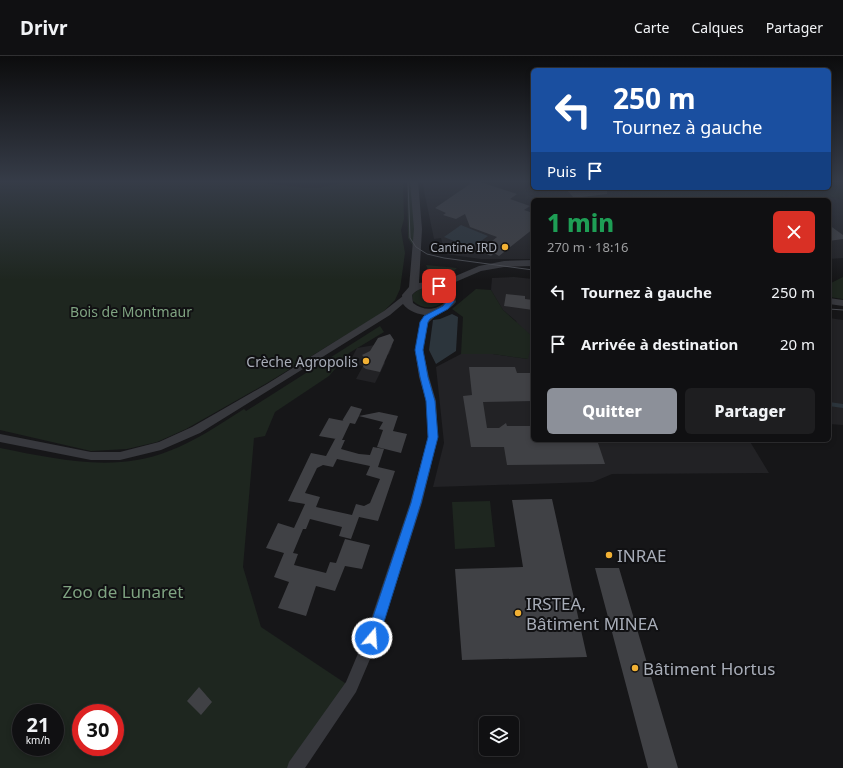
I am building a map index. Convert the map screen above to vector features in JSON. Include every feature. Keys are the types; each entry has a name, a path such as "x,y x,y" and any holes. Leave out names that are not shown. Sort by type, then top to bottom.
{"street":[{"path":"414,288 414,269 417,254 418,229 416,214"},
{"path":"439,286 479,269 497,265 531,263"},
{"path":"414,269 428,284"},
{"path":"295,768 351,687 372,638 416,503 433,437 431,401 423,373 419,350 424,322 430,315 449,305 451,302 454,285 462,276"},
{"path":"424,322 412,305 408,293 414,288 428,284 446,289 451,296"},
{"path":"831,301 843,303"},
{"path":"0,438 91,456 120,456 161,446 196,430 392,310 412,305 437,311"}],"shaded area":[{"path":"429,214 531,214 531,259 481,259 445,254 441,238 434,239"},
{"path":"831,214 843,214 843,258 831,259"},
{"path":"461,225 488,236 471,248 444,237"},
{"path":"514,277 531,279 531,442 750,442 769,473 612,474 593,482 433,487 444,443 436,367 461,354 493,354 528,359 516,321 503,310 491,290 492,278"},
{"path":"452,314 458,317 456,351 436,364 429,350 433,320"},
{"path":"831,318 843,320 843,425 831,424"},
{"name":"Crèche Agropolis","path":"381,344 392,346 389,354 385,356 387,358 383,360 385,363 375,383 356,379 363,366 349,363 357,348"}],"green space":[{"name":"Bois de Montmaur","path":"0,214 404,214 401,230 405,253 400,289 395,300 382,313 267,383 186,429 157,442 127,449 91,451 0,430"},
{"path":"408,214 414,214 415,249 408,238"},
{"path":"426,265 457,268 444,277 438,277 430,274"},
{"path":"843,277 843,299 831,297 831,283"},
{"path":"427,287 441,291 444,297 442,303 431,307 424,307 413,301 412,295 418,290"},
{"path":"476,289 491,290 503,310 531,335 531,346 528,359 493,354 461,354 463,317 452,309"},
{"name":"Zoo de Lunaret","path":"380,326 384,332 349,353 329,376 275,412 265,436 254,438 243,567 261,627 351,687 295,768 0,768 0,448 64,460 85,462 106,463 148,458 189,442 208,432 244,409 246,411"},
{"path":"490,501 495,547 455,549 452,502"}],"building":[{"path":"444,214 465,214 456,219 443,215"},
{"path":"465,214 531,214 531,231 499,256 494,253 491,256 480,251 497,237 470,227"},
{"path":"831,226 843,235 843,239 831,241"},
{"path":"506,294 525,296 525,299 531,300 531,310 504,306"},
{"path":"390,334 394,340 380,372 363,367 366,359 362,355 370,351 378,338"},
{"path":"469,367 515,367 517,373 531,373 531,401 483,402 487,428 499,428 506,423 507,426 531,426 531,442 598,442 605,464 507,465 504,447 471,447 463,396 472,395"},
{"path":"351,406 362,409 355,424 350,423 342,440 345,440 341,449 359,454 370,455 373,447 384,449 378,467 395,471 378,521 359,517 351,539 339,536 342,527 310,519 306,529 303,529 293,553 298,554 294,565 326,573 330,562 336,563 345,539 370,545 362,569 345,566 335,591 316,586 306,616 278,608 289,582 274,577 284,553 266,548 278,523 294,528 305,504 288,501 311,453 326,456 336,439 319,436 329,418 342,421","holes":["337,459 370,466 366,475 380,479 370,503 364,506 356,504 352,515 316,507 320,497 305,493 317,468 323,465 333,467"]},
{"path":"379,412 398,416 393,431 407,434 401,453 377,447 383,430 379,429 383,422 359,416"},
{"name":"IRSTEA, Bâtiment MINEA","path":"552,499 587,657 462,660 455,569 523,567 512,500"},
{"name":"Bâtiment Hortus","path":"595,568 619,568 678,768 648,768"},
{"path":"199,687 212,702 201,715 187,701"}],"waterway":[{"path":"831,404 843,406"}],"tram line":[{"path":"409,214 410,238 416,247 427,254 444,258 531,270"},
{"path":"831,309 843,310"}],"place":[{"name":"Cantine IRD","path":"505,247"},
{"name":"Crèche Agropolis","path":"366,361"},
{"name":"INRAE","path":"609,555"},
{"name":"IRSTEA, Bâtiment MINEA","path":"518,613"},
{"name":"Bâtiment Hortus","path":"635,668"}],"route":[{"path":"372,638 416,503 433,437 431,401 424,377 419,350 424,322 430,315 446,308 452,299 449,292 439,286"}]}
